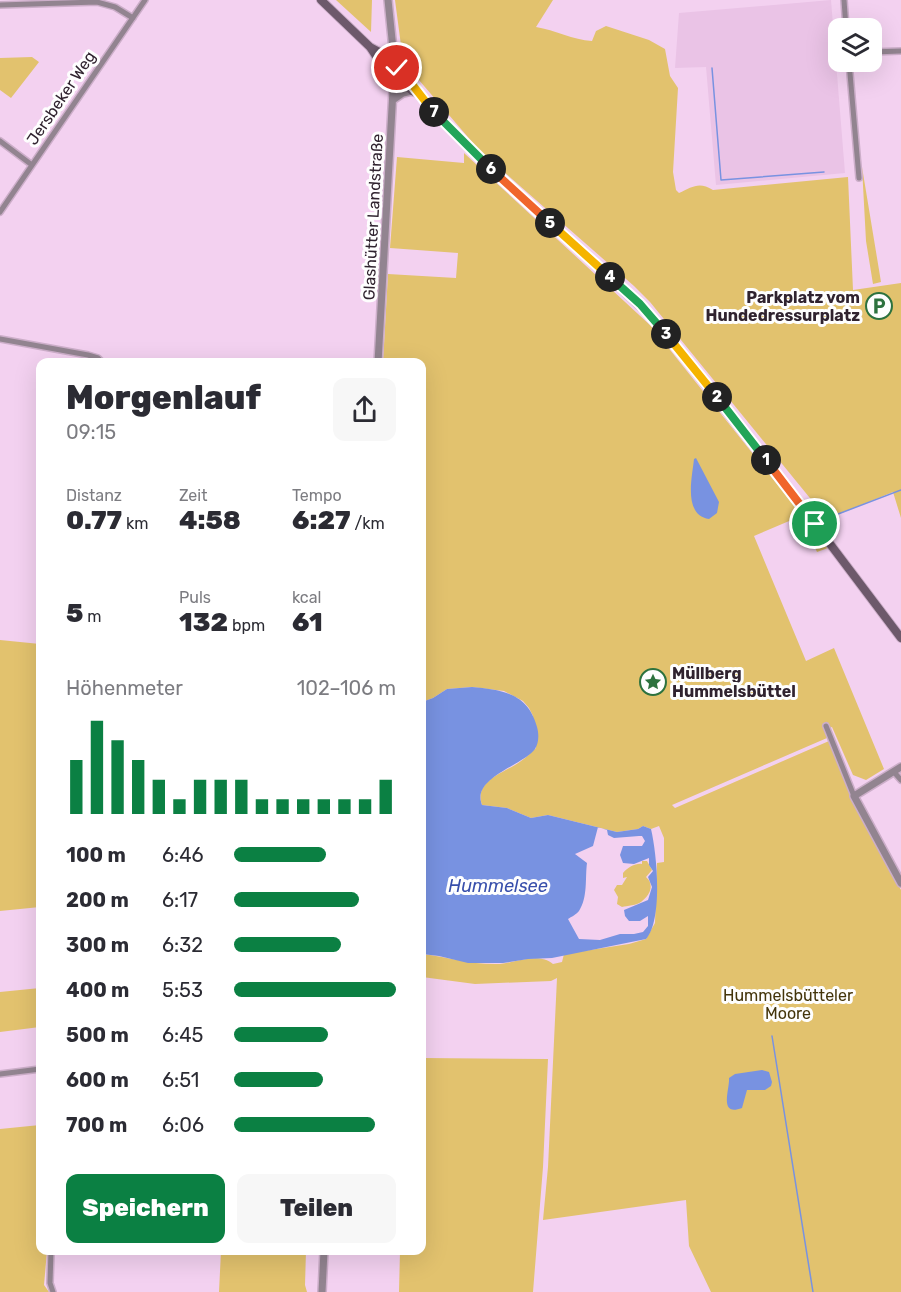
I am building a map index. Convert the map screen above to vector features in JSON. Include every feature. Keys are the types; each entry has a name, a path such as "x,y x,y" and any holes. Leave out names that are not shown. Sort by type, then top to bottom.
{"main road":[{"path":"321,0 370,47 381,53 394,68 416,86 415,92 447,127 635,299 660,326 901,638"}],"street":[{"name":"Jersbeker Weg","path":"0,212 145,0"},
{"name":"Glashütter Landstraße","path":"378,358 394,68 388,0"},
{"path":"844,0 845,18"},
{"path":"0,5 97,2 114,7 133,18"},
{"path":"882,52 901,51"},
{"path":"850,72 859,178"},
{"path":"393,100 403,93 415,92"},
{"path":"0,141 32,165"},
{"path":"0,339 98,358"},
{"path":"826,726 854,796 901,883"},
{"path":"854,796 898,769 901,780"},
{"path":"0,1074 36,1070"},
{"path":"51,1255 50,1283 53,1292"},
{"path":"322,1292 324,1255"}],"shaded area":[{"path":"831,0 832,18 828,18 828,72 837,72 845,173 716,185 706,67 675,68 679,13"}],"green space":[{"path":"336,0 372,0 371,32"},
{"path":"395,0 553,0 536,27 592,41 596,31 606,26 649,40 665,49 670,76 678,88 673,172 676,190 679,193 700,185 713,190 848,177 853,290 901,283 901,518 893,492 827,519 650,302 479,150 406,65 402,53"},
{"path":"32,57 39,62 11,98 0,90 0,58"},
{"name":"Hummelsbütteler Moore","path":"464,153 651,326 828,548 817,552 801,516 754,536 806,661 834,648 884,769 866,780 853,775 832,727 824,730 827,738 672,805 675,808 829,741 852,797 901,890 901,1292 711,1292 689,1246 686,1200 543,1220 548,1167 557,978 551,981 475,984 426,978 426,955 500,964 535,958 547,960 553,964 562,962 564,954 629,944 646,939 655,923 657,863 664,862 664,838 659,826 651,829 643,826 617,832 548,815 531,818 507,808 482,805 482,789 487,783 523,760 536,748 533,716 529,708 523,701 504,691 472,687 447,689 426,701 426,358 383,358 388,274 456,278 458,253 390,248 397,157 464,163"},
{"path":"862,167 881,282 873,284 866,241"},
{"path":"0,640 36,644 36,907 0,911"},
{"path":"642,861 647,861 652,870 646,877 651,887 649,893 639,903 622,907 617,904 618,897 614,890 617,885 622,885 627,877 623,878 623,873 630,867 642,864"},
{"path":"36,988 36,1028 0,1032 0,992"},
{"path":"426,1058 548,1059 543,1167 533,1292 399,1292 400,1255 426,1255"},
{"path":"36,1125 36,1255 47,1255 44,1285 49,1292 0,1292 0,1129"},
{"path":"221,1255 306,1255 307,1292 219,1292"}],"water":[{"path":"696,458 719,502 717,513 709,519 695,511 692,503 691,485"},
{"name":"Hummelsee","path":"472,687 494,690 513,695 521,700 533,716 538,733 535,749 484,787 481,796 482,805 507,808 531,818 548,815 598,827 593,846 575,854 587,863 582,906 568,919 579,939 600,940 620,934 634,934 643,932 648,926 648,916 640,921 629,921 624,910 648,900 652,887 648,877 653,871 649,865 649,858 634,864 623,863 620,855 623,846 642,846 645,841 642,836 614,838 602,828 617,832 643,826 651,829 657,870 657,902 655,917 646,939 552,958 503,963 468,963 426,954 426,701 447,689"},
{"path":"762,1070 769,1072 771,1086 765,1090 747,1090 742,1108 730,1109 727,1100 729,1078 735,1074"}],"waterway":[{"path":"712,68 721,180 824,172"},
{"path":"825,519 901,490"},
{"path":"772,1036 813,1292"}],"place":[{"name":"Parkplatz vom Hundedressurplatz","path":"879,306"},
{"name":"Müllberg Hummelsbüttel","path":"653,682"}],"route":[{"path":"397,68 416,86 417,93 447,127 647,311 815,524"}]}
